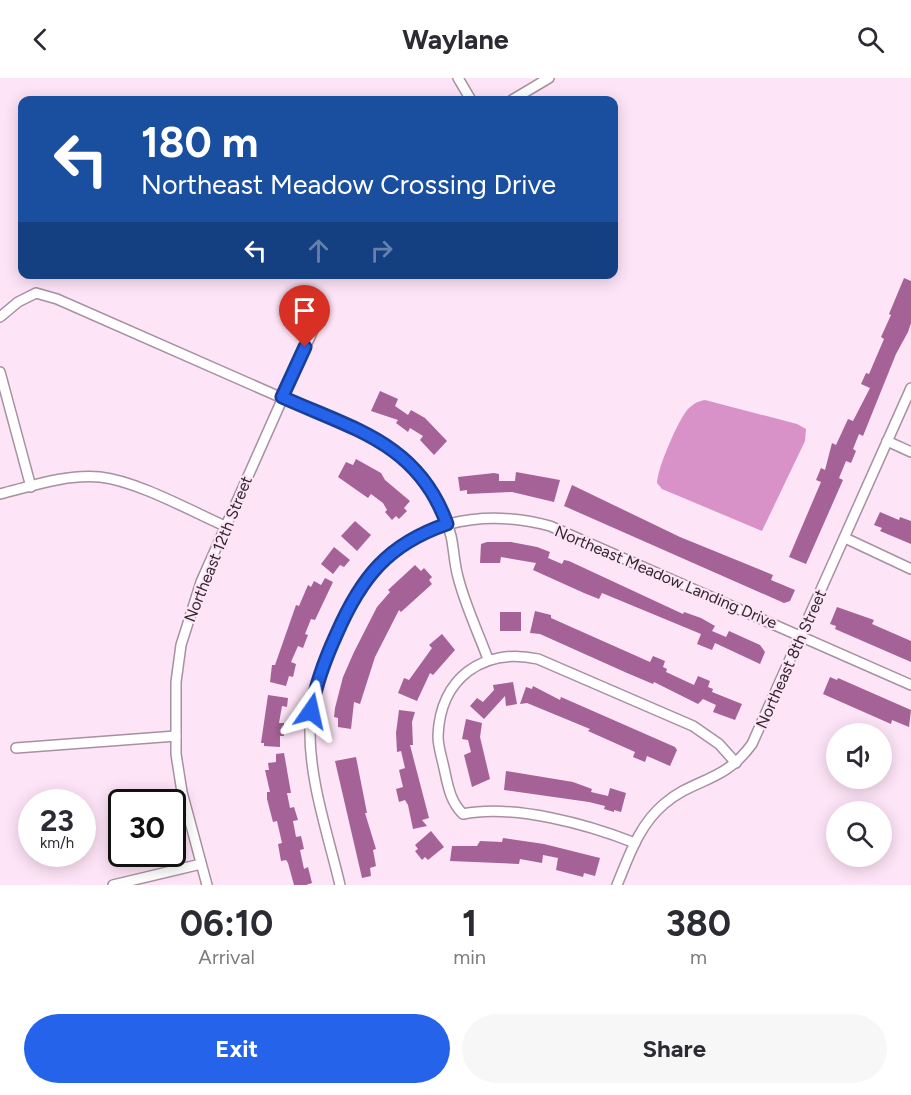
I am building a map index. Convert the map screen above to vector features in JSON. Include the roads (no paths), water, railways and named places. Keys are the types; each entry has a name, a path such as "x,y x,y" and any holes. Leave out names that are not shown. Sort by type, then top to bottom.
{"street":[{"path":"458,78 469,96"},
{"path":"519,96 549,78"},
{"path":"0,317 18,302 36,293 57,299 373,438 400,454 430,486 447,524 458,577 488,659"},
{"name":"Northeast 12th Street","path":"207,885 182,792 176,736 176,682 181,645 201,582 313,330"},
{"path":"0,372 31,487"},
{"name":"Northeast 8th Street","path":"617,885 644,827 664,804 688,789 717,777 735,763 758,734 911,388"},
{"path":"887,441 911,452"},
{"path":"0,495 65,478 101,477 135,487 225,526"},
{"name":"Northeast Meadow Landing Drive","path":"340,885 316,785 310,743 311,711 319,676 348,607 366,578 404,543 447,524 480,518 513,518 550,526 911,685"},
{"path":"844,538 911,569"},
{"path":"635,843 583,826 519,814 477,812 463,814 455,806 438,740 439,722 444,705 456,684 474,667 488,659 522,656 554,665 693,726 718,744 735,763"},
{"path":"16,748 176,736"},
{"path":"113,885 201,864"}]}
